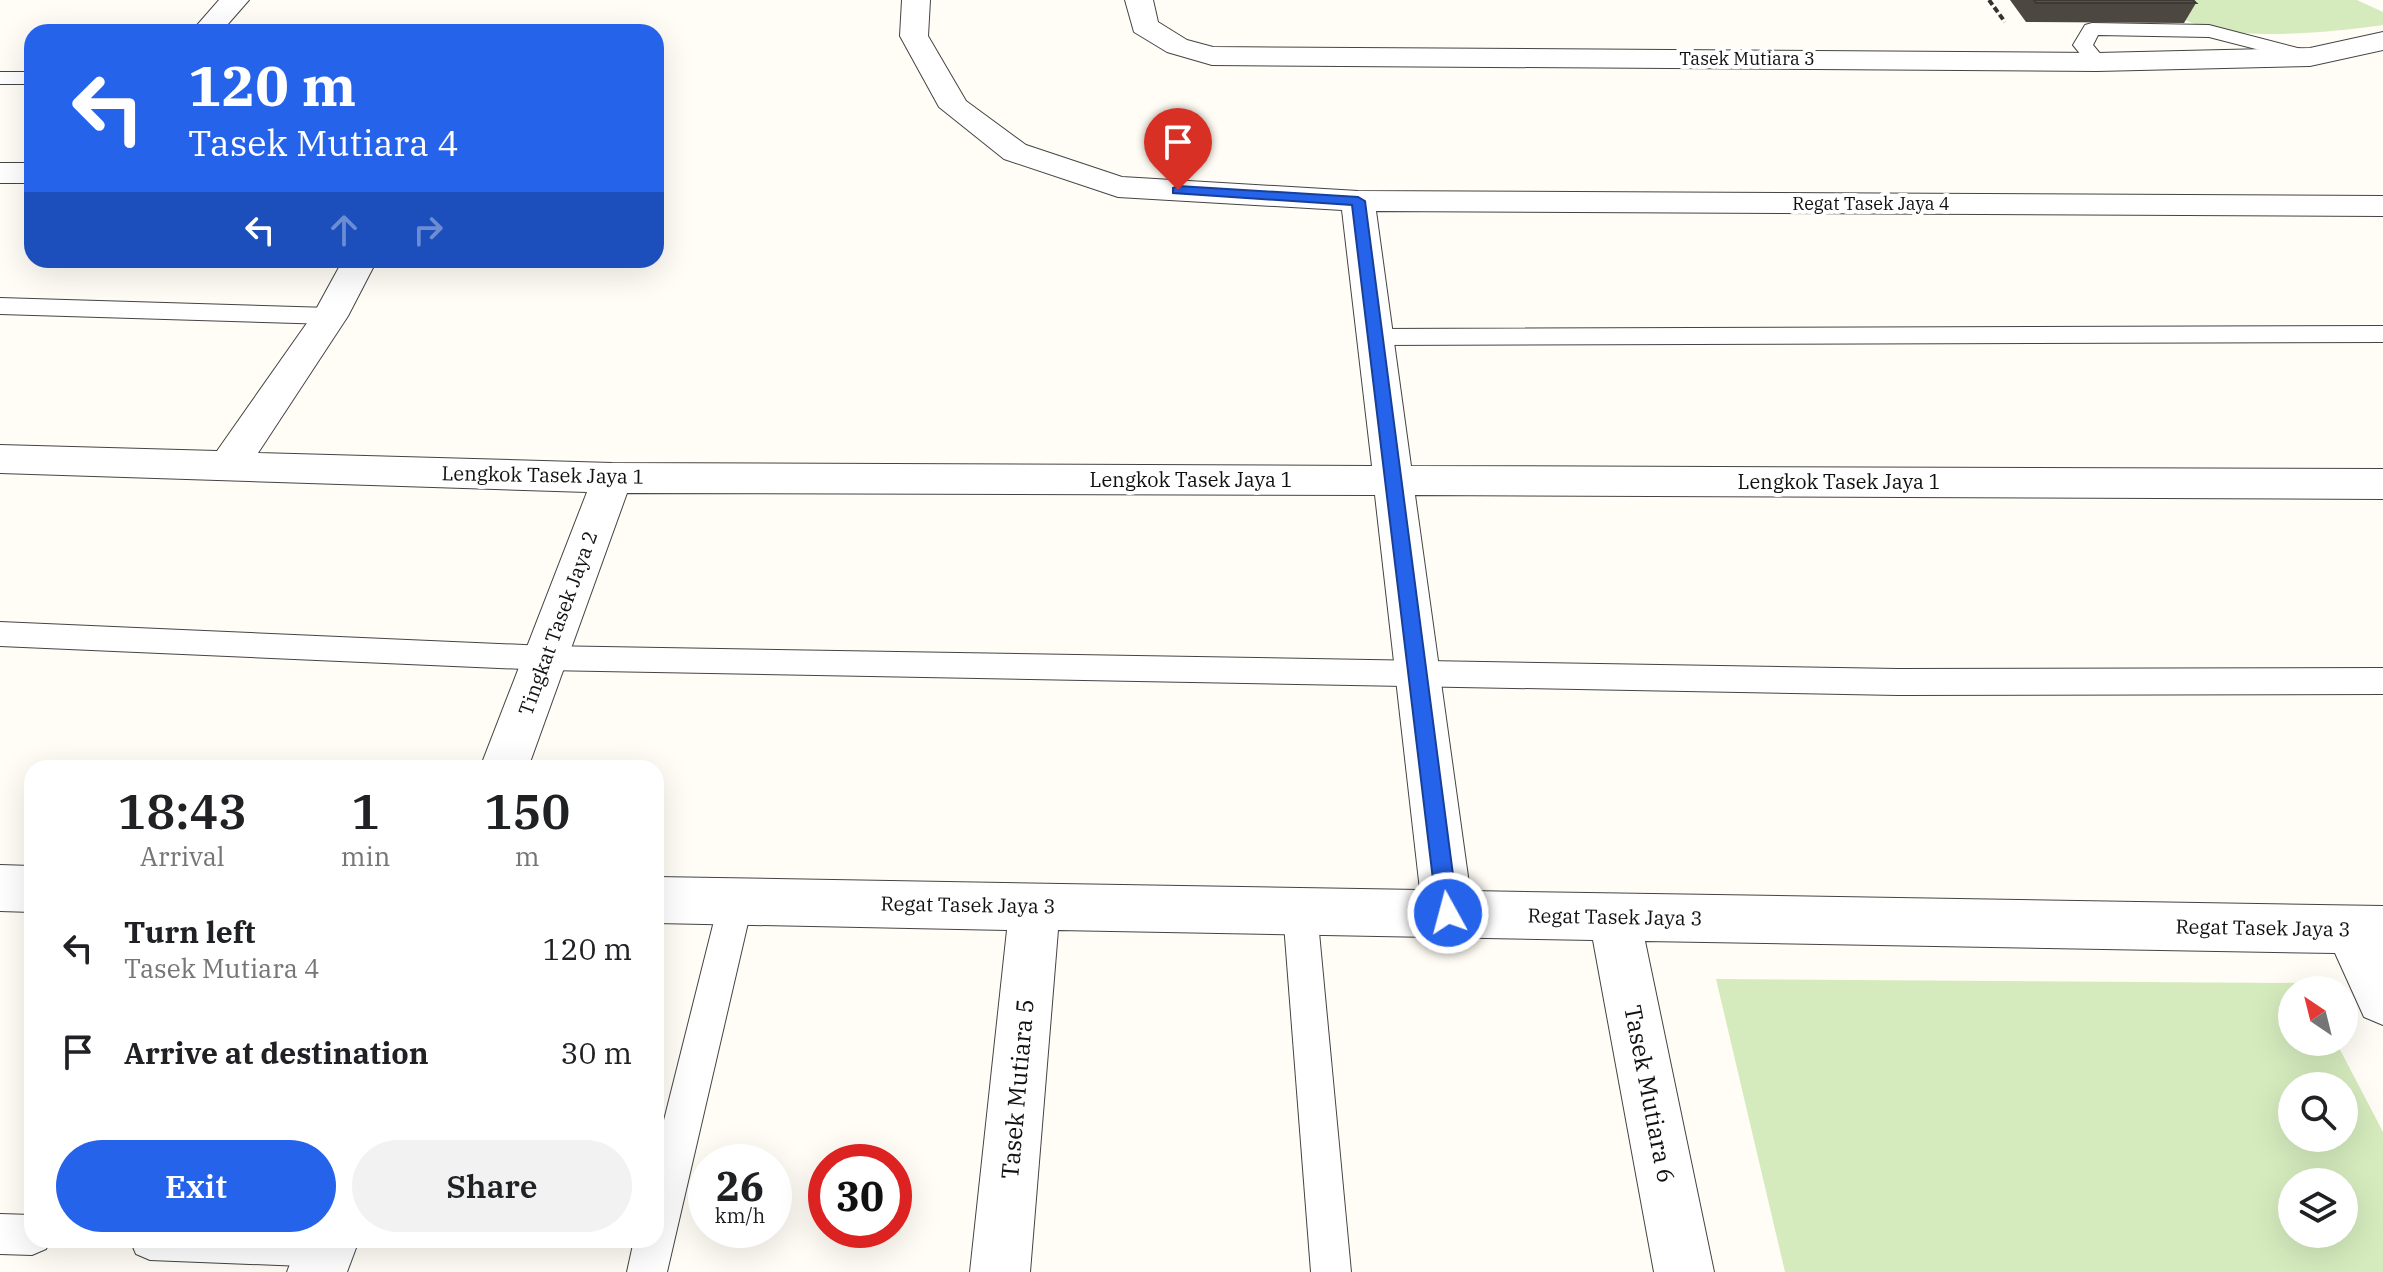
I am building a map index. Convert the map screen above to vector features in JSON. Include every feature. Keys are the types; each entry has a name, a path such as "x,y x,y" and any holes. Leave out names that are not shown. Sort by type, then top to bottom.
{"street":[{"path":"212,24 235,0"},
{"name":"Regat Tasek Jaya 4","path":"916,0 914,36 954,107 1015,152 1118,187 1358,201 2383,206"},
{"name":"Tasek Mutiara 3","path":"1139,0 1144,26 1177,46 1212,56 2097,62 2310,57 2383,41"},
{"path":"0,173 24,173"},
{"path":"1358,201 1448,913"},
{"path":"228,466 330,316 356,268"},
{"name":"Lengkok Tasek Jaya 1","path":"0,459 612,478 2383,484"},
{"name":"Tingkat Tasek Jaya 2","path":"507,760 612,478"},
{"path":"0,888 24,889"},
{"name":"Regat Tasek Jaya 3","path":"664,900 2366,930"},
{"name":"Tasek Mutiara 5","path":"1000,1272 1035,906"},
{"name":"Tasek Mutiara 6","path":"1614,917 1684,1272"},
{"path":"2366,930 2383,999"}],"lane":[{"path":"0,78 24,78"},
{"path":"0,306 330,316"},
{"path":"1375,337 2383,334"},
{"path":"0,634 545,658 1898,682 2383,681"},
{"path":"664,1200 736,901"},
{"path":"1300,911 1331,1272"},
{"path":"0,1234 24,1235"},
{"path":"257,1248 324,1253"},
{"path":"647,1272 652,1248"}],"green space":[{"path":"2165,0 2357,0 2383,12 2383,25 2280,34 2225,31 2182,18"},
{"path":"1716,979 2278,983 2278,1056 2343,1056 2352,1072 2278,1072 2278,1152 2358,1152 2358,1084 2383,1132 2383,1272 1785,1272"}],"building":[{"path":"2034,0 2193,0 2196,3 2036,3"}],"route":[{"path":"1178,190 1358,201 1448,913"}]}
